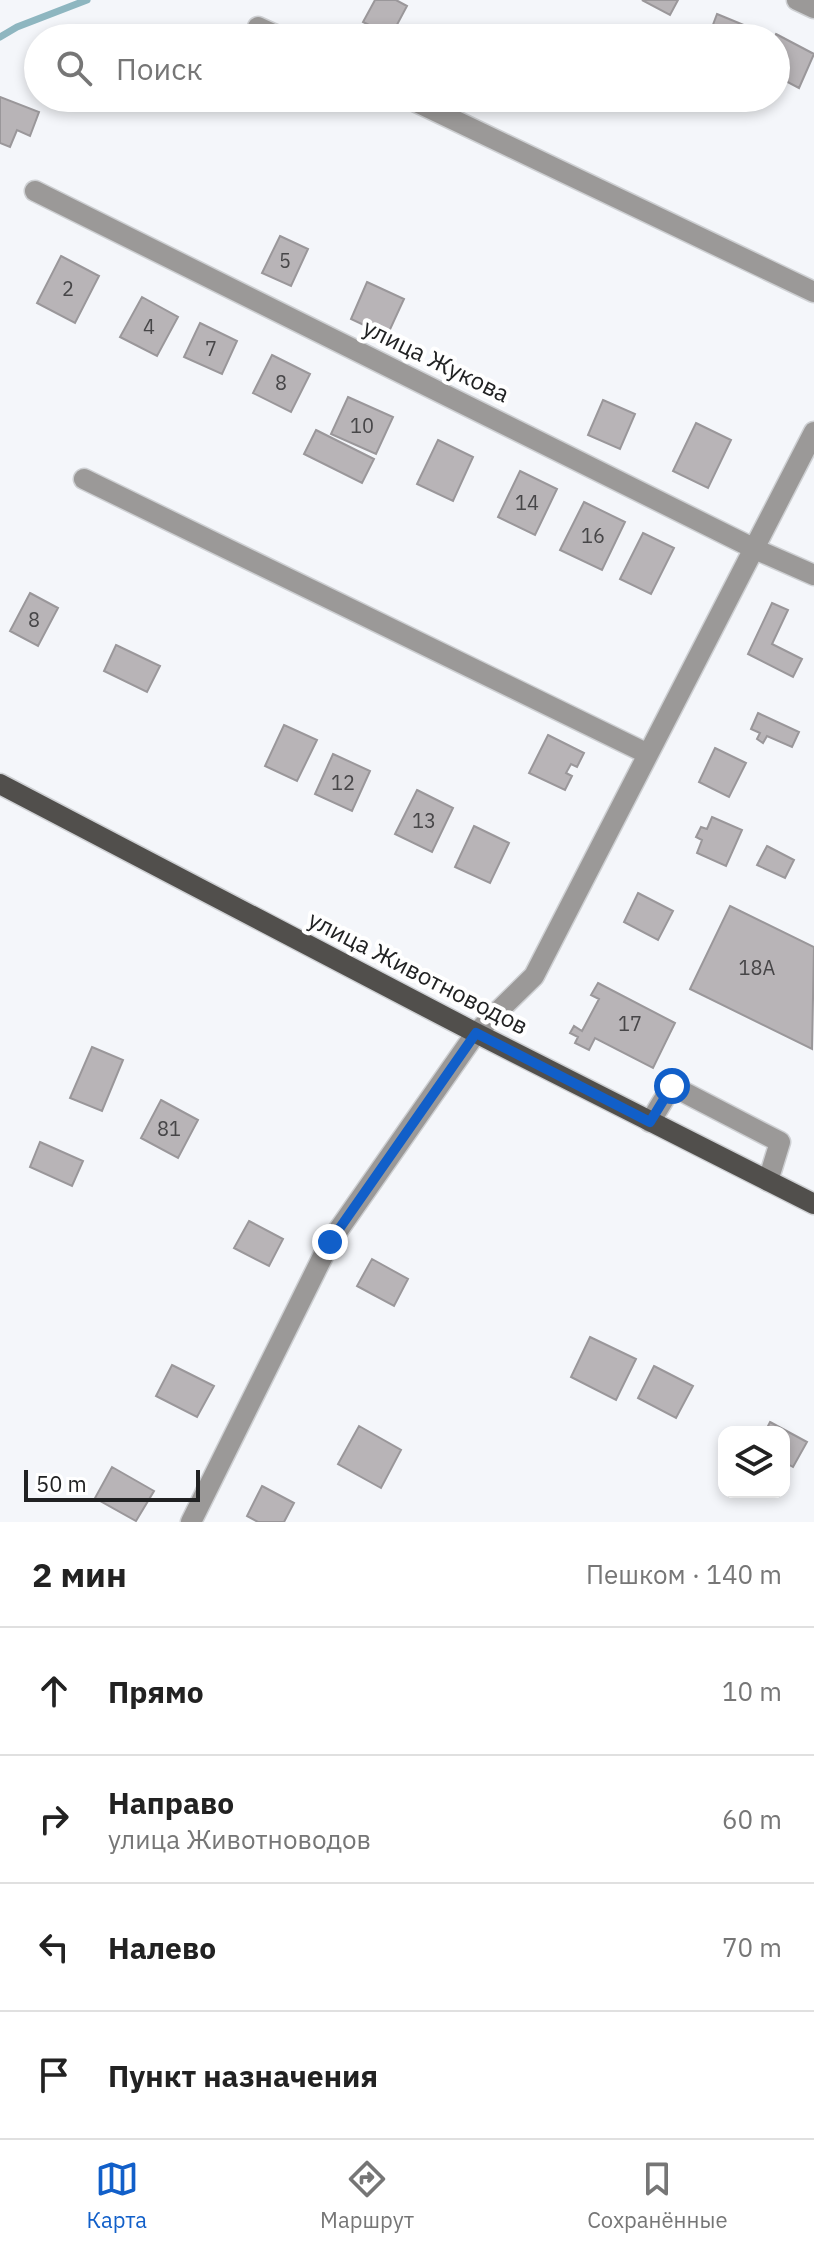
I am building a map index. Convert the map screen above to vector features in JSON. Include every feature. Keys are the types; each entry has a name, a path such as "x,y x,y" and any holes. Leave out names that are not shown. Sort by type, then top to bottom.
{"main road":[{"name":"улица Животноводов","path":"0,784 476,1033 814,1204"}],"street":[{"path":"797,0 814,8"},
{"path":"437,112 814,292"},
{"name":"улица Жукова","path":"35,191 755,549 814,575"},
{"path":"191,1522 330,1242 476,1033 534,976 814,432"},
{"path":"84,479 648,754"},
{"path":"650,1122 672,1086 780,1142 768,1181"}],"building":[{"path":"375,0 396,0 407,6 397,24 363,22"},
{"path":"642,0 678,0 670,15"},
{"path":"717,14 741,24 713,24"},
{"path":"790,41 814,54 799,88 790,83"},
{"path":"0,97 24,106 24,112 39,112 30,136 17,130 10,147 0,143"},
{"path":"280,236 308,249 291,286 262,273"},
{"path":"61,256 99,276 75,323 37,303"},
{"path":"367,282 404,299 387,336 351,319"},
{"path":"142,297 178,317 157,356 120,337"},
{"path":"200,323 237,341 222,374 184,357"},
{"path":"272,355 310,374 291,412 253,393"},
{"path":"348,397 393,417 376,454 331,434"},
{"path":"603,400 635,414 620,449 588,435"},
{"path":"696,423 731,440 708,488 673,471"},
{"path":"316,430 374,459 362,483 304,454"},
{"path":"438,440 473,457 453,501 417,484"},
{"path":"520,471 557,489 535,535 498,517"},
{"path":"584,502 625,522 602,570 560,550"},
{"path":"643,533 674,548 651,594 620,579"},
{"path":"30,593 58,608 38,646 10,631"},
{"path":"772,603 788,610 772,644 802,659 793,677 748,654"},
{"path":"116,645 160,666 147,692 104,671"},
{"path":"758,713 799,732 792,747 767,736 763,743 757,739 760,733 751,729"},
{"path":"284,725 317,740 297,781 265,766"},
{"path":"548,735 584,753 577,767 571,764 566,773 572,776 565,790 529,773"},
{"path":"715,748 746,763 729,797 699,782"},
{"path":"333,754 370,771 352,811 315,794"},
{"path":"417,790 453,808 432,852 395,834"},
{"path":"712,817 742,830 726,866 697,853 702,840 696,837 701,827 707,829"},
{"path":"474,826 509,843 490,883 455,867"},
{"path":"767,846 794,860 785,878 757,865"},
{"path":"638,893 673,911 658,940 624,922"},
{"path":"730,906 814,947 812,1049 690,989"},
{"path":"598,983 675,1023 653,1068 595,1038 589,1050 575,1043 578,1037 570,1033 574,1026 582,1031 599,999 591,995"},
{"path":"92,1047 123,1060 102,1111 70,1098"},
{"path":"161,1100 198,1120 178,1158 141,1138"},
{"path":"40,1142 83,1161 72,1186 30,1167"},
{"path":"249,1221 283,1239 269,1266 234,1248"},
{"path":"372,1259 408,1279 394,1306 357,1286"},
{"path":"590,1337 636,1359 616,1400 571,1377"},
{"path":"172,1365 214,1386 197,1417 156,1396"},
{"path":"654,1366 693,1386 676,1418 638,1398"},
{"path":"359,1426 401,1450 381,1488 338,1464"},
{"path":"790,1433 807,1442 793,1467 790,1465"},
{"path":"112,1467 154,1491 136,1521 95,1498"},
{"path":"262,1486 294,1503 284,1522 258,1522 247,1516"}],"waterway":[{"path":"25,24 87,0"},
{"path":"0,37 24,24"}],"route":[{"path":"330,1242 476,1033 650,1122 672,1086"}]}
